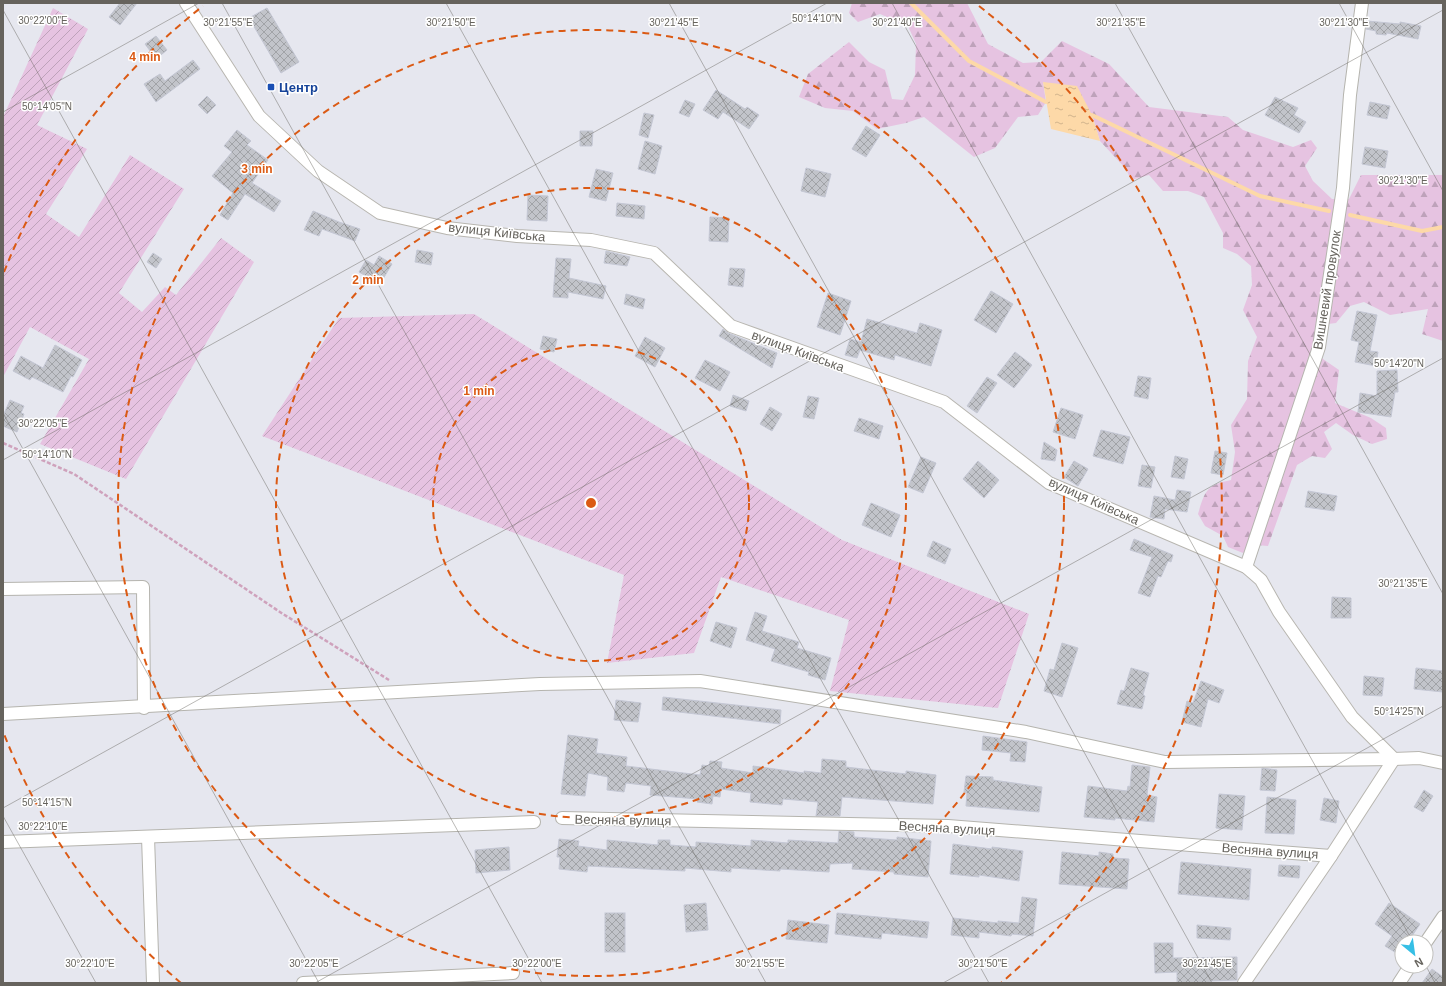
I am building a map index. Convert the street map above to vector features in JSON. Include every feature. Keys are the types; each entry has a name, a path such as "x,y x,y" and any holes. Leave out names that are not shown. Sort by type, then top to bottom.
{"street":[{"name":"вулиця Київська","path":"186,3 259,116 318,171 380,213 447,228 517,236 591,240 654,253 731,326 944,402 1049,483 1246,567 1261,580 1279,612 1352,716 1394,758"},
{"name":"Вишневий провулок","path":"1246,567 1319,347 1343,188 1350,95 1362,3"},
{"path":"3,589 143,587 144,708"},
{"path":"3,714 144,708 540,684 700,681 1026,732 1165,762 1418,758 1443,763"},
{"path":"1244,983 1331,856 1394,758"},
{"name":"Весняна вулиця","path":"562,818 948,826 1331,856"},
{"path":"3,842 534,822"},
{"path":"148,837 153,983"},
{"path":"1431,934 1443,917"},
{"path":"303,983 513,973"},
{"path":"1399,983 1405,974"}],"path":[{"path":"3,443 74,474 283,614 408,692"}],"green space":[{"path":"852,3 967,3 988,44 1023,63 1041,62 1062,41 1109,64 1149,107 1228,117 1243,130 1293,147 1311,140 1317,148 1305,166 1313,181 1332,199 1349,199 1361,175 1443,175 1443,341 1422,334 1428,309 1390,315 1364,302 1350,306 1336,323 1328,324 1313,348 1323,359 1339,370 1335,403 1371,418 1386,428 1387,439 1372,444 1353,435 1336,423 1324,432 1332,449 1325,458 1312,456 1297,465 1268,546 1256,545 1243,553 1228,547 1223,536 1205,526 1198,514 1205,494 1208,490 1217,484 1231,480 1235,452 1231,425 1247,399 1248,361 1257,337 1243,310 1252,285 1251,266 1237,254 1223,248 1223,233 1204,197 1188,191 1163,191 1149,175 1131,180 1126,169 1100,141 1092,115 1043,82 1046,102 1038,115 1018,117 995,148 974,157 924,117 906,123 877,129 853,111 825,108 799,97 808,74 849,42 869,62 885,70 892,99 903,100 915,75 916,44 908,26 880,14 858,22 849,13"},
{"path":"53,8 88,29 37,125 87,149 46,214 79,237 130,155 184,189 119,293 142,312 165,287 176,295 221,238 254,262 126,479 40,444 89,359 30,327 3,377 3,117"},
{"path":"474,314 842,540 1029,614 998,708 830,691 849,620 721,577 694,653 607,663 624,575 262,436 339,318"}],"water":[{"path":"1043,82 1077,86 1092,115 1100,141 1051,129"}],"building":[{"path":"120,3 137,3 120,25 109,17"},
{"path":"267,8 299,62 281,73 249,18"},
{"path":"1367,21 1400,24 1400,22 1421,26 1418,39 1387,33 1386,35 1376,34 1376,31 1366,29"},
{"path":"156,36 167,50 156,59 145,44"},
{"path":"193,60 200,69 156,102 144,84 160,74 165,81"},
{"path":"716,90 745,109 747,107 759,115 749,129 723,112 718,119 703,110"},
{"path":"207,96 216,105 207,114 198,105"},
{"path":"1275,97 1298,108 1294,115 1306,122 1299,133 1265,115"},
{"path":"685,100 695,104 689,117 679,113"},
{"path":"1370,102 1390,106 1387,119 1367,115"},
{"path":"644,113 654,115 648,138 639,135"},
{"path":"866,126 880,135 866,157 852,149"},
{"path":"237,130 251,141 247,145 268,160 252,183 281,201 274,212 245,194 228,220 220,215 233,193 212,176 232,152 224,146"},
{"path":"580,131 593,131 592,146 580,146"},
{"path":"645,141 662,146 655,174 638,169"},
{"path":"1365,147 1388,151 1385,168 1362,164"},
{"path":"806,168 831,174 825,197 801,191"},
{"path":"596,169 613,173 606,201 589,197"},
{"path":"528,195 548,196 547,221 527,220"},
{"path":"617,203 645,206 644,219 616,216"},
{"path":"313,211 360,229 355,241 322,229 319,236 304,230"},
{"path":"710,217 729,218 728,242 709,241"},
{"path":"417,250 433,253 431,265 415,262"},
{"path":"606,251 630,257 627,266 604,263"},
{"path":"153,253 162,259 156,268 147,262"},
{"path":"379,256 392,264 380,284 359,272 366,260 374,265"},
{"path":"556,258 571,259 569,278 606,286 603,299 568,292 568,298 553,297"},
{"path":"730,268 745,269 743,287 728,285"},
{"path":"991,291 1013,304 996,333 974,320"},
{"path":"828,293 851,301 840,335 817,327"},
{"path":"626,294 645,299 643,309 624,304"},
{"path":"1357,311 1377,315 1370,351 1378,352 1376,366 1355,362 1359,342 1351,340"},
{"path":"867,319 917,333 920,323 942,330 931,366 895,355 894,360 860,350 857,358 845,355 850,339 861,342"},
{"path":"723,329 728,333 777,353 772,368 719,336"},
{"path":"543,336 557,339 554,352 540,349"},
{"path":"645,337 665,348 655,367 635,356"},
{"path":"55,345 82,360 73,377 71,376 63,392 32,377 30,380 13,371 21,356 43,368"},
{"path":"1015,352 1032,365 1014,388 997,375"},
{"path":"705,360 730,372 720,391 695,378"},
{"path":"1397,370 1398,392 1395,392 1391,417 1358,412 1360,393 1377,396 1377,371"},
{"path":"1138,376 1151,378 1148,399 1134,396"},
{"path":"987,377 997,383 977,413 967,406"},
{"path":"733,395 749,401 746,411 730,406"},
{"path":"808,396 819,398 814,419 803,417"},
{"path":"10,400 24,406 21,413 24,414 17,432 3,426 3,416"},
{"path":"770,407 782,414 772,431 760,424"},
{"path":"1061,408 1083,415 1075,439 1053,432"},
{"path":"859,418 883,426 879,439 854,431"},
{"path":"1101,430 1130,437 1123,464 1093,456"},
{"path":"1044,442 1057,450 1055,461 1041,459"},
{"path":"1215,451 1227,453 1223,475 1211,473"},
{"path":"1175,456 1188,459 1184,479 1171,477"},
{"path":"921,457 936,463 923,493 908,487"},
{"path":"978,461 999,480 984,498 963,479"},
{"path":"1074,461 1088,469 1078,486 1064,477"},
{"path":"1142,465 1155,467 1151,488 1138,486"},
{"path":"1177,490 1191,492 1187,512 1165,509 1164,519 1150,517 1154,496 1175,500"},
{"path":"1308,491 1337,496 1334,511 1305,507"},
{"path":"871,503 900,515 891,537 862,525"},
{"path":"1134,539 1173,555 1171,562 1168,561 1161,577 1158,576 1150,597 1138,593 1152,557 1130,550"},
{"path":"933,541 951,549 945,564 927,556"},
{"path":"1332,597 1351,598 1351,618 1331,618"},
{"path":"755,612 767,616 762,631 799,642 797,648 831,658 825,680 808,675 809,672 771,661 775,649 746,640"},
{"path":"716,622 737,628 731,648 710,641"},
{"path":"1062,643 1078,648 1062,697 1044,691 1050,669 1054,670"},
{"path":"1131,668 1149,673 1143,695 1145,696 1142,709 1117,704 1121,690 1124,691"},
{"path":"1416,668 1443,671 1443,692 1414,689"},
{"path":"1364,676 1384,678 1382,696 1363,695"},
{"path":"1201,681 1224,690 1219,703 1208,699 1201,727 1182,722 1187,701 1193,703"},
{"path":"663,697 781,710 780,724 662,710"},
{"path":"616,700 641,703 638,722 614,720"},
{"path":"568,735 598,739 596,753 627,757 626,766 700,775 702,765 709,766 710,761 722,762 721,768 753,773 753,766 804,773 804,771 821,773 822,759 846,761 846,767 906,774 906,771 936,775 933,804 842,797 840,816 816,816 818,802 783,799 782,805 750,802 751,793 721,789 720,797 713,796 712,804 697,802 698,799 650,795 651,786 626,783 624,792 607,790 608,777 588,773 585,796 561,794"},
{"path":"983,736 1027,742 1025,762 1010,761 1011,753 982,750"},
{"path":"1132,765 1150,767 1147,795 1157,797 1154,822 1115,818 1115,820 1084,817 1088,786 1127,791 1128,786 1130,787"},
{"path":"1262,768 1277,770 1275,791 1260,790"},
{"path":"966,776 993,777 993,780 1042,787 1039,812 966,806 967,793 964,792"},
{"path":"1424,790 1433,796 1423,812 1414,807"},
{"path":"1219,794 1245,796 1242,830 1216,828"},
{"path":"1267,797 1296,800 1294,834 1265,833"},
{"path":"1324,798 1339,801 1336,823 1320,820"},
{"path":"839,831 854,832 854,837 897,840 897,837 931,841 928,877 894,874 894,872 852,869 853,863 830,864 829,872 731,868 731,872 685,868 685,871 588,866 587,872 559,869 560,857 557,857 559,839 579,841 578,846 607,850 607,840 658,845 658,840 670,840 670,845 696,847 696,842 751,846 751,840 788,843 788,840 838,843"},
{"path":"953,844 1023,851 1019,881 979,875 979,877 950,874"},
{"path":"509,847 510,870 476,873 475,850"},
{"path":"1062,852 1099,856 1099,852 1113,854 1113,858 1129,859 1127,889 1059,884"},
{"path":"1181,862 1251,869 1249,900 1178,894"},
{"path":"1279,865 1300,866 1299,878 1278,876"},
{"path":"1022,897 1037,899 1033,936 1012,934 1011,936 979,932 979,938 951,935 953,918 998,923 998,921 1019,923"},
{"path":"706,903 708,930 686,932 684,905"},
{"path":"1389,903 1420,924 1413,934 1394,934 1394,952 1385,946 1392,936 1375,924"},
{"path":"605,913 625,913 625,952 605,952"},
{"path":"837,913 929,922 927,938 882,933 881,939 835,934"},
{"path":"788,920 829,925 827,943 786,939"},
{"path":"1197,925 1231,928 1230,940 1197,938"},
{"path":"1154,943 1173,943 1173,958 1237,957 1237,980 1210,981 1210,983 1177,983 1177,972 1155,973"},
{"path":"1434,970 1443,977 1443,983 1422,983 1428,974 1434,974"}],"waterway":[{"path":"911,3 969,61 1046,102"},
{"path":"1092,115 1260,196 1329,211"},
{"path":"1350,215 1422,231 1443,227"}],"place":[{"name":"Центр","path":"271,87"}]}
